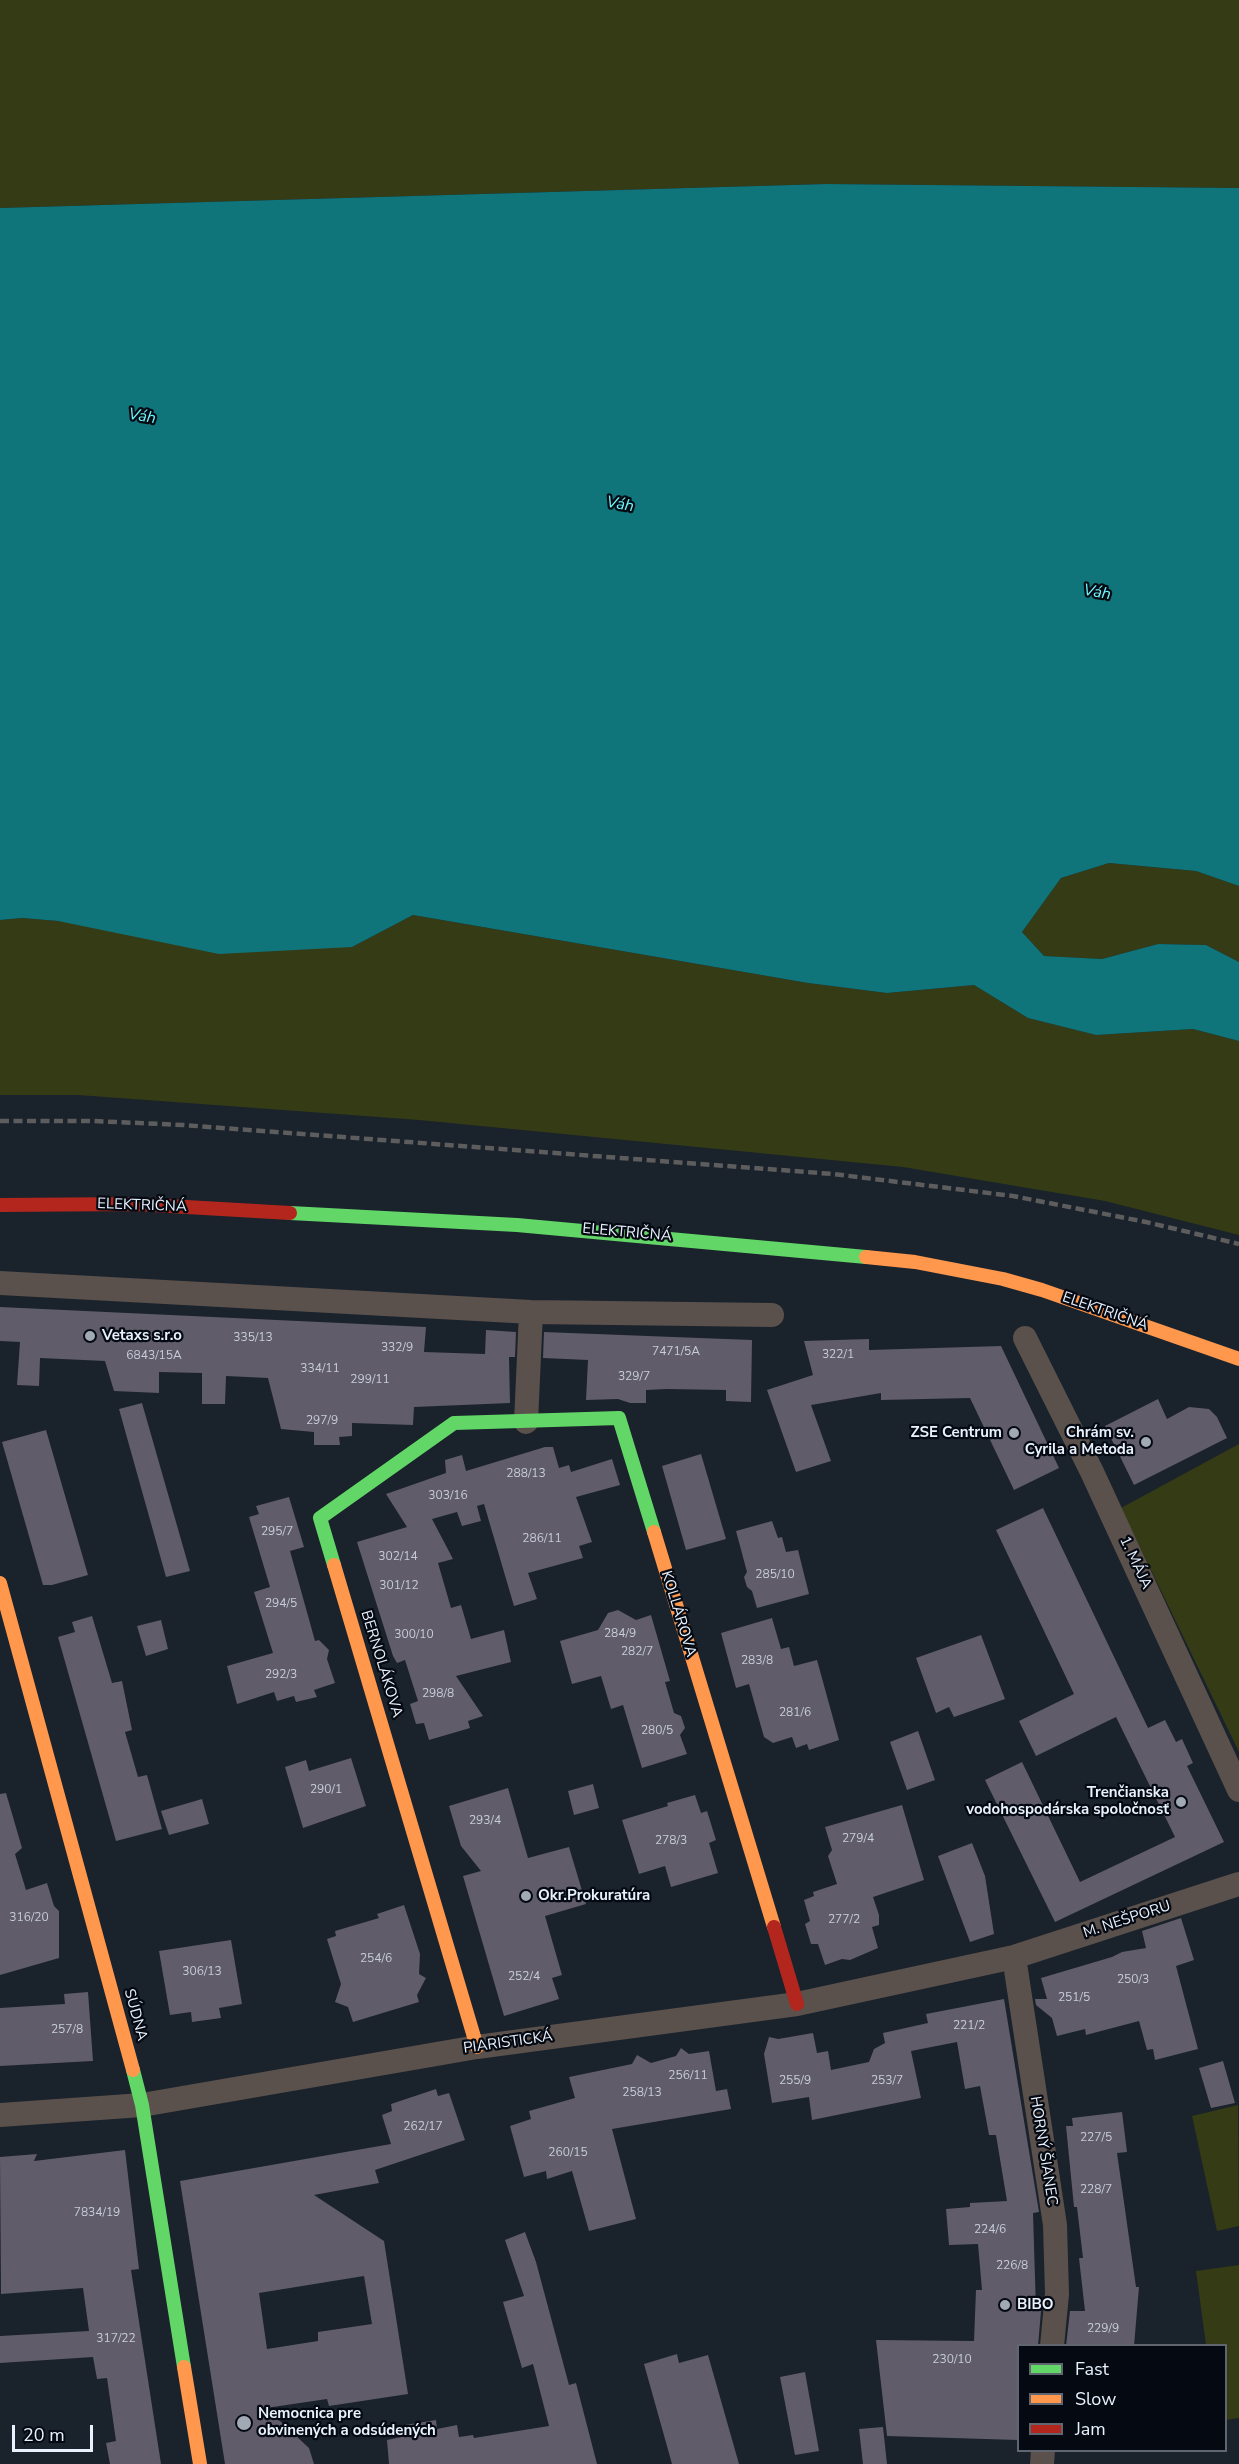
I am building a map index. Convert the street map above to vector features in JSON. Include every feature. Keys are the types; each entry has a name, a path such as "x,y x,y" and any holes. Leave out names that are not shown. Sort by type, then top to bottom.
{"street":[{"name":"ELEKTRIČNÁ","path":"0,1205 135,1204 538,1226 770,1246 915,1262 1003,1279 1042,1290 1239,1359"},
{"path":"0,1283 531,1312 771,1316"},
{"path":"526,1422 531,1312"},
{"name":"1. MÁJA","path":"1025,1338 1092,1472 1239,1790"},
{"name":"KOLLÁROVA","path":"526,1422 619,1418 797,2004"},
{"name":"BERNOLÁKOVA","path":"477,2047 320,1518 454,1422 526,1422"},
{"name":"SÚDNA","path":"0,1583 142,2105 200,2464"},
{"name":"M. NEŠPORU","path":"1014,1957 1239,1884"},
{"name":"PIARISTICKÁ","path":"0,2115 142,2105 477,2047 797,2004 1014,1957"},
{"name":"HORNÝ ŠIANEC","path":"1014,1957 1055,2225 1057,2294 1052,2344"}],"green space":[{"path":"0,0 1239,0 1239,188 826,184 0,208"},
{"path":"1109,863 1196,871 1239,886 1239,962 1206,945 1158,944 1102,959 1044,956 1022,932 1061,878"},
{"path":"413,915 808,983 887,993 974,985 1028,1018 1096,1035 1193,1029 1239,1041 1239,1235 1105,1201 903,1167 419,1120 78,1095 0,1095 0,920 22,918 352,947"},
{"path":"1239,1444 1239,1752 1121,1508"},
{"path":"1238,2105 1239,2226 1217,2231 1192,2116"},
{"path":"1239,2265 1239,2418 1227,2420 1227,2344 1206,2344 1196,2271"}],"water":[{"name":"Váh","path":"826,184 1239,188 1239,886 1196,871 1109,863 1061,878 1022,932 1044,956 1102,959 1158,944 1206,945 1239,962 1239,1041 1193,1029 1096,1035 1028,1018 974,985 887,993 808,983 413,915 352,947 219,954 58,921 22,918 0,920 0,208"}],"building":[{"path":"0,1307 426,1327 424,1352 485,1354 486,1330 516,1332 515,1357 509,1357 510,1403 414,1407 413,1425 352,1423 352,1436 339,1437 340,1445 314,1445 314,1432 281,1429 268,1378 226,1376 225,1404 202,1404 202,1373 159,1372 159,1393 114,1391 105,1361 40,1358 39,1386 17,1385 20,1342 0,1341"},
{"path":"544,1332 752,1340 751,1402 726,1401 726,1390 667,1389 646,1390 646,1403 630,1403 618,1399 586,1400 588,1360 543,1358"},
{"path":"869,1339 869,1350 1001,1346 1059,1468 1014,1490 970,1398 881,1400 881,1393 811,1405 831,1461 796,1472 767,1390 813,1375 804,1341"},
{"name":"Chrám sv. Cyrila a Metoda","path":"1158,1399 1167,1419 1189,1407 1209,1409 1217,1417 1227,1438 1134,1485 1105,1426"},
{"path":"142,1403 190,1571 166,1577 119,1409"},
{"path":"46,1430 88,1575 52,1585 43,1585 2,1442"},
{"path":"545,1447 553,1447 559,1468 569,1465 571,1472 612,1459 620,1485 576,1497 592,1542 579,1546 583,1558 528,1573 537,1599 514,1606 484,1504 477,1506 481,1521 462,1526 457,1512 432,1519 453,1559 438,1563 451,1608 461,1605 471,1639 504,1630 511,1662 456,1676 483,1716 468,1721 470,1728 429,1740 424,1723 416,1724 410,1704 418,1701 405,1660 397,1663 393,1656 357,1542 407,1527 386,1494 446,1473 445,1460 462,1455 466,1471"},
{"path":"701,1454 726,1539 686,1550 662,1466"},
{"path":"289,1497 304,1547 290,1551 315,1641 319,1640 329,1650 327,1659 335,1683 314,1690 317,1697 296,1702 294,1696 277,1701 274,1692 237,1704 227,1666 273,1653 254,1592 270,1587 249,1517 259,1514 256,1506"},
{"path":"1043,1508 1148,1728 1165,1720 1176,1742 1182,1739 1193,1763 1187,1766 1224,1842 1055,1922 985,1780 1022,1762 1080,1882 1175,1837 1116,1717 1036,1756 1019,1721 1074,1694 996,1530"},
{"path":"772,1521 778,1538 782,1537 786,1552 798,1550 809,1594 757,1608 752,1591 747,1587 744,1577 747,1572 736,1531"},
{"path":"618,1610 636,1620 651,1615 670,1681 665,1682 674,1713 681,1716 685,1728 680,1735 687,1754 642,1768 623,1705 611,1709 601,1676 572,1684 560,1641 598,1630 608,1613"},
{"path":"92,1616 112,1683 122,1681 132,1730 125,1732 138,1777 147,1775 162,1829 116,1841 58,1637 75,1632 72,1622"},
{"path":"772,1618 781,1649 789,1647 794,1666 817,1660 839,1740 809,1750 807,1744 796,1748 792,1737 773,1743 764,1737 749,1684 736,1688 721,1633"},
{"path":"161,1620 168,1649 146,1656 137,1626"},
{"path":"981,1635 1005,1699 954,1717 949,1707 936,1713 916,1658"},
{"path":"918,1731 935,1780 907,1790 890,1742"},
{"path":"351,1758 366,1806 303,1828 285,1767 306,1760 309,1771"},
{"path":"593,1784 599,1808 574,1815 568,1791"},
{"path":"508,1788 528,1858 569,1847 586,1904 545,1916 562,1975 552,1978 559,1999 504,2016 463,1876 481,1871 461,1846 449,1806"},
{"path":"6,1793 22,1848 15,1854 26,1890 47,1883 54,1906 59,1911 59,1958 0,1975 0,1794"},
{"path":"695,1795 701,1813 707,1811 716,1840 709,1843 718,1873 671,1887 665,1866 639,1874 622,1820"},
{"path":"202,1799 209,1824 169,1835 161,1811"},
{"path":"902,1805 924,1880 873,1897 879,1915 879,1925 872,1927 878,1948 850,1960 842,1959 825,1965 818,1944 811,1944 805,1924 810,1921 804,1900 814,1896 813,1892 837,1884 828,1856 832,1850 825,1827"},
{"path":"972,1843 985,1876 994,1934 970,1942 938,1856"},
{"path":"404,1905 420,1954 419,1974 426,1978 417,1995 419,2002 353,2022 348,2007 335,2002 341,1984 327,1939 336,1936 335,1931 379,1918 377,1914"},
{"path":"1181,1918 1194,1960 1176,1966 1198,2049 1155,2060 1153,2049 1147,2050 1139,2021 1086,2035 1085,2029 1057,2036 1052,2018 1036,2005 1035,1999 1047,1999 1041,1978 1122,1952 1146,1948 1142,1931"},
{"path":"231,1940 242,2004 219,2008 221,2018 192,2022 191,2012 170,2015 159,1951"},
{"path":"88,1992 93,2061 0,2066 0,2008 65,2004 64,1994"},
{"path":"1004,1999 1039,2212 1033,2213 1036,2310 1041,2311 1038,2344 1017,2344 1017,2440 887,2436 876,2340 974,2341 976,2290 982,2290 978,2244 949,2245 946,2209 970,2207 970,2203 1007,2201 996,2135 989,2135 980,2086 965,2089 957,2042 911,2051 921,2098 812,2120 809,2097 772,2103 764,2054 769,2037 778,2039 813,2033 817,2053 828,2051 831,2070 869,2062 874,2049 885,2043 883,2033 928,2023 926,2014"},
{"path":"681,2048 689,2054 709,2051 716,2091 727,2089 731,2109 612,2129 636,2219 589,2231 572,2171 547,2179 546,2171 524,2177 510,2126 531,2119 529,2111 575,2098 569,2077 632,2064 637,2055 651,2063 676,2056"},
{"path":"1223,2061 1235,2103 1211,2108 1199,2068"},
{"path":"436,2089 438,2096 449,2093 465,2140 375,2170 379,2183 314,2195 384,2241 408,2394 329,2406 327,2399 266,2408 309,2448 314,2464 225,2464 180,2181 391,2144 382,2115 392,2111 391,2104","holes":["364,2276 372,2324 318,2332 318,2341 267,2349 259,2293"]},
{"path":"1122,2112 1127,2152 1117,2153 1136,2287 1139,2287 1134,2344 1066,2344 1070,2311 1085,2311 1079,2258 1083,2258 1077,2207 1074,2207 1066,2126 1073,2126 1072,2118"},
{"path":"125,2150 139,2269 131,2270 161,2464 110,2464 106,2443 116,2441 107,2378 97,2379 93,2357 0,2363 0,2336 89,2331 83,2288 1,2294 0,2157 37,2154 34,2161"},
{"path":"525,2232 536,2262 569,2385 576,2383 597,2464 389,2464 387,2440 406,2436 405,2425 436,2420 437,2429 457,2425 459,2437 473,2435 474,2438 549,2426 533,2364 522,2368 503,2302 524,2296 505,2240"},
{"path":"677,2354 679,2363 708,2355 739,2464 672,2464 644,2364"},
{"path":"805,2372 819,2451 795,2455 780,2377"},
{"path":"883,2427 887,2464 863,2464 859,2429"}],"railway":[{"path":"0,1121 93,1121 183,1125 833,1174 1013,1196 1146,1222 1239,1244"}],"traffic: fast":[{"path":"290,1213 517,1225 866,1257"},
{"path":"334,1565 320,1518 454,1423 619,1418 654,1532"},
{"path":"133,2070 142,2105 184,2367"}],"traffic: slow":[{"path":"866,1257 915,1262 1003,1279 1042,1290 1239,1359"},
{"path":"654,1532 774,1927"},
{"path":"334,1565 477,2047"},
{"path":"0,1583 133,2070"},
{"path":"184,2367 200,2464"}],"traffic: jam":[{"path":"0,1205 135,1204 290,1213"},
{"path":"774,1927 797,2004"}],"place":[{"name":"Vetaxs s.r.o","path":"90,1336"},
{"name":"ZSE Centrum","path":"1014,1433"},
{"name":"Chrám sv. Cyrila a Metoda","path":"1146,1442"},
{"name":"Trenčianska vodohospodárska spoločnosť","path":"1181,1802"},
{"name":"Okr.Prokuratúra","path":"526,1896"},
{"name":"BIBO","path":"1005,2305"},
{"name":"Nemocnica pre obvinených a odsúdených","path":"244,2423"}]}
